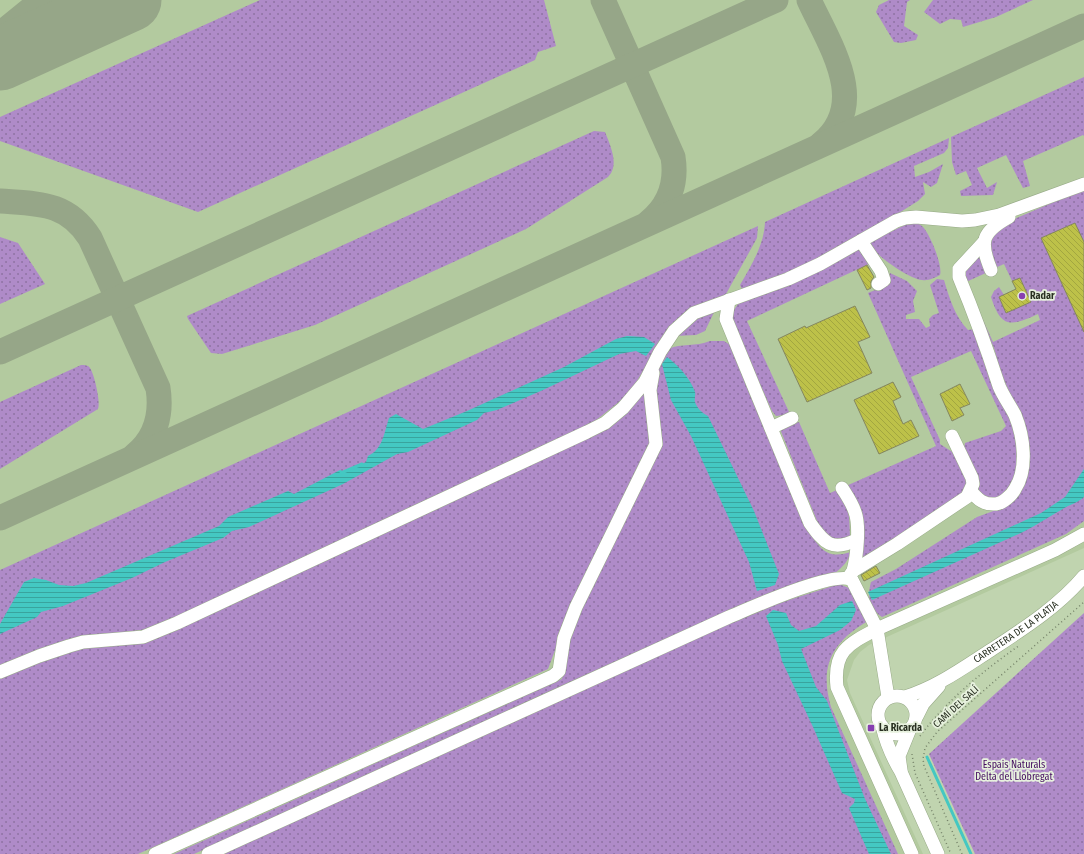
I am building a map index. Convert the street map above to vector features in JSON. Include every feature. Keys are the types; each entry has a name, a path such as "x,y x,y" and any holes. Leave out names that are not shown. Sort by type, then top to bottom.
{"street":[{"path":"0,672 39,656 83,642 144,637 171,626 605,423 623,408 645,382 660,352 674,332 694,313 788,279 820,264 896,221 916,217 962,221 998,215 1084,184"},
{"path":"990,270 983,250 984,242 990,229 1012,215 1015,209"},
{"path":"861,241 881,271 884,280 878,284"},
{"path":"971,491 978,500 989,504 999,504 1013,493 1020,481 1023,457 1020,431 1015,415 1000,388 977,321 959,277 959,269 984,242"},
{"path":"729,300 726,319 810,523 821,538 829,544 838,546 856,540"},
{"path":"155,854 553,676 559,671 564,638 576,607 656,444 650,390 660,352"},
{"path":"771,428 792,418"},
{"path":"208,854 729,617 805,587 850,574 910,536 967,497 971,491 972,478 952,436"},
{"path":"842,488 856,514 855,562 850,574 877,629 888,697"},
{"path":"912,854 837,687 837,663 841,654 850,643 877,629 1055,550 1084,534"},
{"name":"CARRETERA DE LA PLATJA","path":"905,696 943,681 1021,630 1074,587 1084,576"},
{"name":"CARRETERA DE LA PLATJA","path":"917,716 923,704 943,681"},
{"path":"902,772 899,756 910,729 916,722 917,716 914,704 905,696 894,695 883,701 878,710 878,717 882,726 885,741 894,760 902,772 938,854"},
{"path":"882,726 888,732 895,734 902,733 910,729"}],"path":[{"name":"CAMÍ DEL SALÍ","path":"962,854 924,766 923,759 925,748 947,723 1084,602"},
{"path":"916,742 931,722 954,698 983,673 1021,645"},
{"path":"913,751 912,761 915,773 951,854"}],"shaded area":[{"path":"0,0 1084,0 1084,548 869,645 860,652 854,660 847,680 850,693 923,854 0,854"}],"green space":[{"path":"260,0 544,0 556,46 538,52 535,60 198,212 0,141 0,117"},
{"path":"889,0 910,0 907,2 904,26 918,35 916,40 901,43 894,42 876,12 879,5"},
{"path":"933,0 1033,0 996,17 963,27 961,20 950,19 940,24 924,12"},
{"path":"1084,77 1084,136 1083,135 1023,161 1030,186 1023,188 1006,155 977,168 987,188 997,182 993,195 961,196 960,191 972,185 966,171 956,175 952,162 951,137"},
{"path":"594,131 605,132 613,155 614,161 612,172 608,177 526,229 315,325 222,354 211,353 188,319 187,316"},
{"path":"949,138 948,148 944,153 914,166 915,177 929,172 943,164 937,183 931,187 923,182 925,194 918,201 875,228 793,273 742,289 740,285 760,247 765,222"},
{"path":"1084,189 1084,521 1066,534 882,617 874,610 870,601 869,592 871,582 896,569 977,517 1007,506 1023,485 1029,467 1025,438 1017,409 1001,373 994,348 964,280 963,272 978,254 985,255 988,272 966,282 993,342 1040,320 1038,314 1013,323 1008,322 999,315 991,297 994,291 999,287 1004,295 999,297 1006,313 1031,301 1020,278 1012,281 1004,264 995,268 988,249 991,233 1007,222"},
{"path":"911,222 923,227 929,236 940,265 940,275 925,280 916,279 885,260 868,243"},
{"path":"758,226 757,238 726,294 660,343 629,394 585,429 150,629 82,637 0,666 0,570"},
{"path":"0,237 18,243 45,284 0,304"},
{"path":"860,247 871,263 747,321 790,414 776,416 772,411 733,324 732,313 738,304"},
{"path":"890,273 907,281 917,291 913,301 915,312 906,315 906,319 919,319 926,328 930,326 929,319 933,315 939,313 930,285 937,279 944,280 950,300 959,319 968,330 975,329 1021,441 1016,487 993,500 978,495 964,448 965,443 1001,431 1006,426 971,351 911,377 940,440 940,444 957,455 967,479 966,488 960,496 863,560 861,541 846,486 936,446 868,293 885,284"},
{"path":"717,306 705,331 696,335 675,336 683,326"},
{"path":"710,341 724,341 730,345 807,528 820,546 829,553 842,554 851,552 847,561 835,573 711,619 194,854 174,854 562,679 567,638 660,442 656,392 658,365 662,355 668,349 673,347 699,344"},
{"path":"81,365 88,366 92,371 98,395 98,409 0,469 0,402"},
{"path":"643,387 652,439 557,645 548,669 138,854 0,854 0,675 85,645 127,643 585,438"},
{"path":"799,422 830,493 837,490 847,507 850,536 841,542 827,537 817,521 780,429"},
{"path":"839,584 849,588 868,621 845,638 837,647 832,656 828,667 827,679 831,707 898,854 217,854 767,607"},
{"name":"Espais Naturals Delta del Llobregat","path":"1084,613 1084,854 975,854 929,754"}],"water":[{"path":"627,336 644,337 655,344 646,356 636,351 619,354 543,390 497,410 484,413 477,420 408,452 397,454 343,484 249,527 232,531 223,538 165,562 132,578 63,606 41,612 37,617 0,634 0,624 24,582 34,578 46,580 59,585 73,586 86,583 219,526 228,517 288,491 294,494 340,470 346,472 366,462 368,456 380,445 389,418 396,414 423,429 467,411 564,367 616,339"},
{"path":"667,357 679,368 690,382 695,392 696,404 700,410 708,416 754,511 779,574 775,585 757,591 749,562 691,436 671,400 662,364"},
{"path":"1084,469 1084,497 1078,501 1023,532 872,600 868,592 1041,513 1065,497"},
{"path":"852,601 856,610 851,621 840,630 801,649 816,687 827,701 865,799 891,854 869,854 849,808 854,803 855,799 842,793 782,661 778,645 766,616 773,610 786,613 791,625 799,631 816,626 840,605"}],"building":[{"path":"1075,223 1084,242 1084,332 1041,238"},
{"path":"867,265 874,277 871,281 871,288 867,290 857,270"},
{"name":"Radar","path":"1020,278 1031,302 1006,313 999,297 1016,289 1012,281"},
{"path":"855,306 870,337 858,342 872,373 807,402 778,339 805,326 806,328"},
{"path":"893,382 901,397 893,401 903,424 911,420 919,436 879,454 854,400"},
{"path":"960,384 970,404 960,408 964,415 952,421 940,394"},
{"path":"876,566 880,573 864,581 861,575"}],"waterway":[{"path":"341,473 362,464"},
{"path":"927,757 971,854"}],"taxiway":[{"path":"0,34 42,0"},
{"path":"603,0 673,157 673,184 667,201 649,222"},
{"path":"0,352 776,0"},
{"path":"809,0 835,54 841,74 844,92 843,111 836,128 821,144"},
{"path":"0,518 1084,26"},
{"path":"0,201 40,205 62,211 72,217 90,238 158,388 159,407 156,425 148,441 135,455"}],"runway":[{"path":"0,59 130,0"}],"place":[{"name":"Radar","path":"1022,296"},
{"name":"La Ricarda","path":"871,728"}]}
